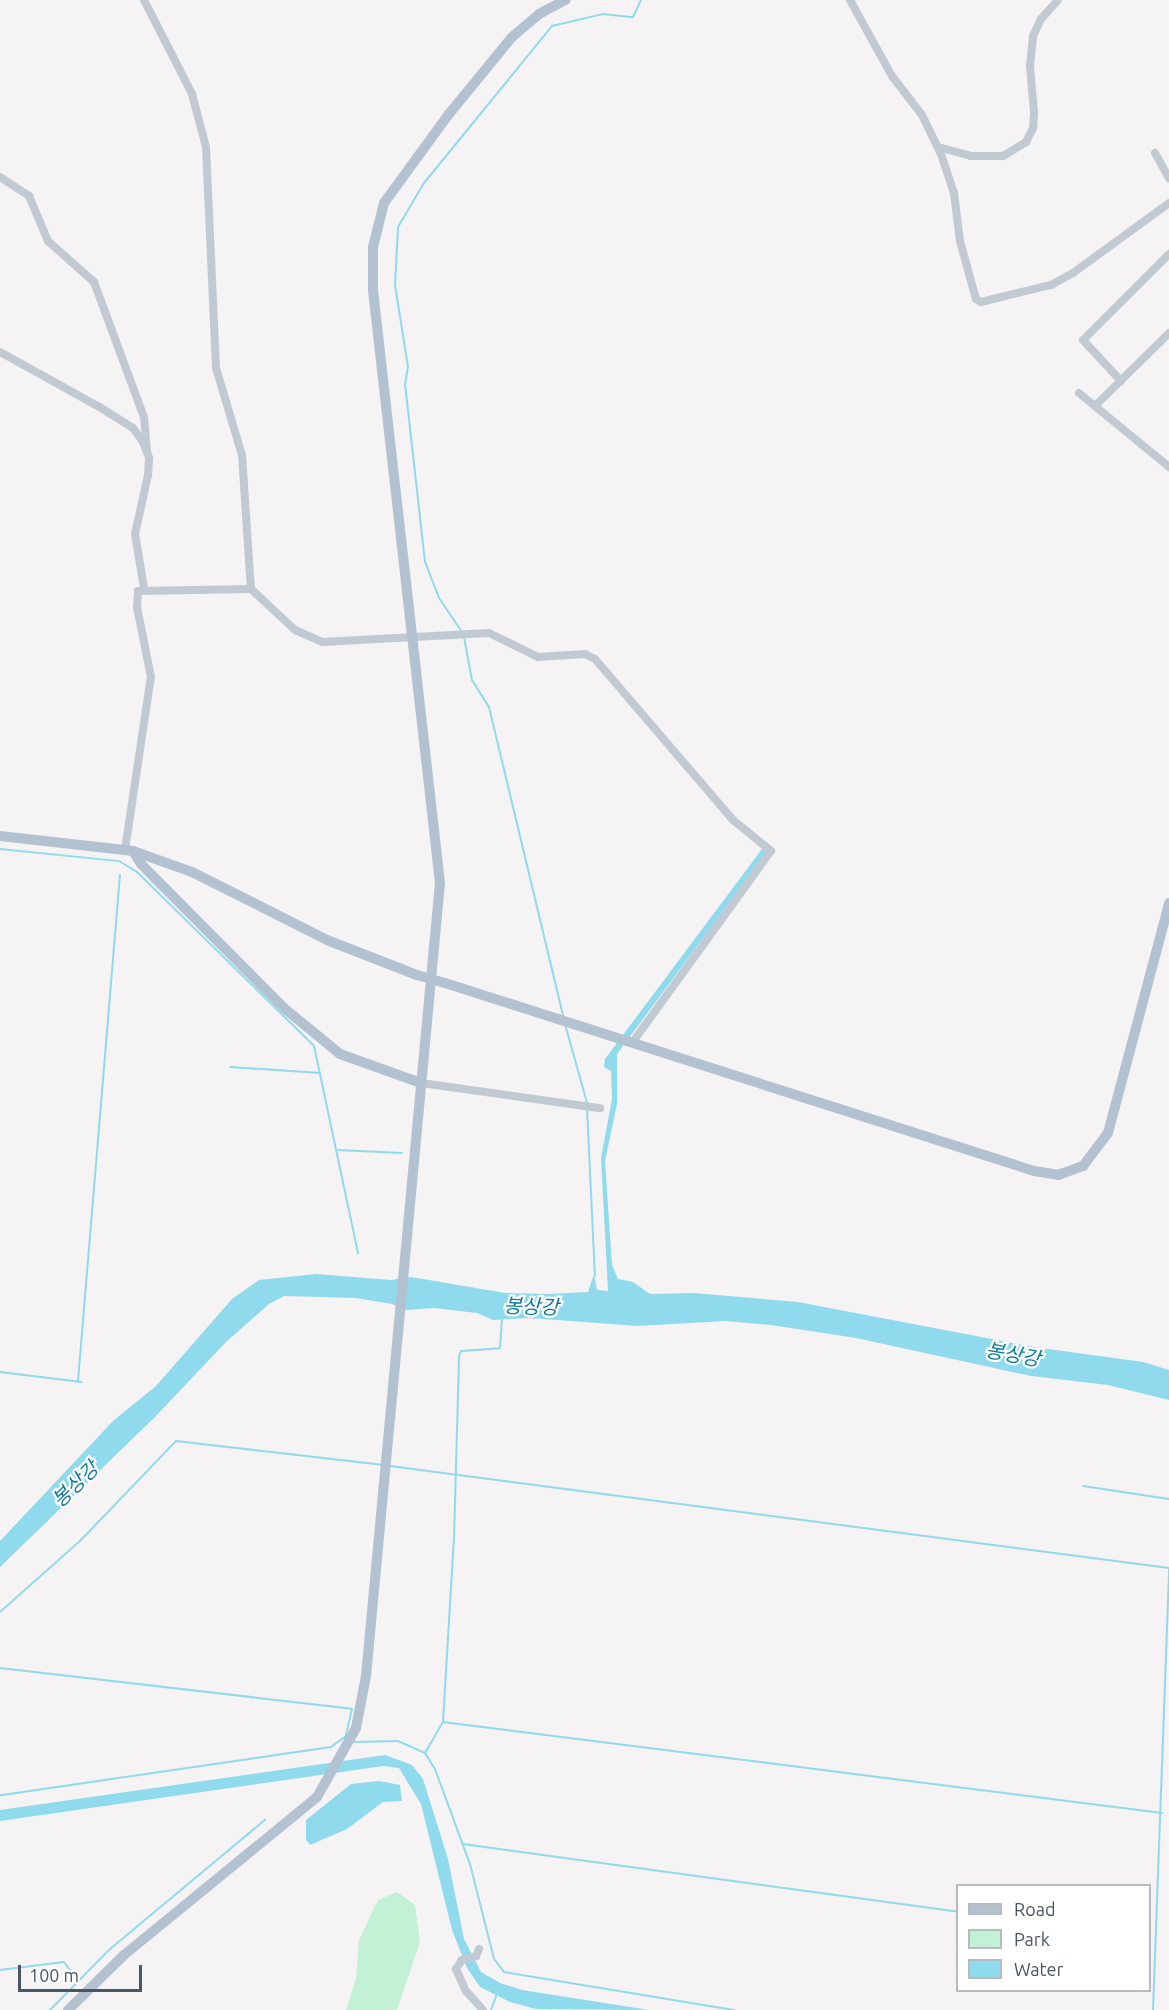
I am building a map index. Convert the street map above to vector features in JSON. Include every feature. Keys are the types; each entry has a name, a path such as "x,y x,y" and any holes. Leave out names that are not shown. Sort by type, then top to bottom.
{"main road":[{"path":"68,2010 100,1975 317,1797 343,1756 356,1728 366,1676 440,883 373,290 378,220 403,174 500,51 530,21 565,0"},
{"path":"0,836 129,850 192,872 327,940 417,975 1034,1171 1067,1173 1088,1160 1113,1120 1169,903"},
{"path":"129,850 284,1008 340,1054 421,1074"}],"street":[{"path":"144,0 192,94 206,147 216,368 242,455 251,589"},
{"path":"850,0 880,57 922,116 938,147 945,165 976,299 981,302 1027,293 1073,273 1169,203"},
{"path":"938,147 960,154 1003,156 1020,147 1031,134 1033,36 1041,19 1058,0"},
{"path":"1155,153 1169,178"},
{"path":"945,165 960,154"},
{"path":"0,177 29,196 48,242 94,282 144,417 149,442 148,475 135,534 144,588"},
{"path":"1121,381 1083,340 1169,254"},
{"path":"1095,406 1169,333"},
{"path":"0,352 132,428 147,452"},
{"path":"1080,393 1169,467"},
{"path":"129,850 150,694 149,662 136,597 144,588 251,589 310,638 342,642 489,633 538,657 585,654 595,659 733,820 771,851 630,1042"},
{"path":"421,1074 600,1108"},
{"path":"477,1952 462,1960 456,1969 466,1991 483,2010"}],"green space":[{"path":"397,1892 415,1905 420,1942 397,2010 346,2010 356,1978 359,1940 378,1900"}],"water":[{"name":"봉상강","path":"762,849 767,852 617,1054 617,1104 605,1161 612,1265 618,1279 633,1282 650,1294 694,1293 798,1302 1034,1347 1143,1362 1169,1370 1169,1400 1108,1385 1031,1376 856,1338 771,1325 726,1321 638,1326 529,1318 493,1320 477,1313 434,1308 406,1310 392,1304 356,1298 284,1296 269,1304 226,1342 155,1417 0,1567 0,1541 113,1421 156,1386 232,1299 259,1280 316,1274 391,1280 411,1277 505,1293 549,1294 588,1292 594,1274 597,1290 608,1291 601,1158 612,1099 611,1071 604,1067 605,1059"},
{"path":"385,1755 412,1765 423,1779 448,1859 464,1939 481,1972 500,1983 522,1990 649,2010 536,2009 510,2002 480,1987 467,1968 452,1930 421,1804 399,1768 383,1766 0,1821 0,1810"},
{"path":"379,1781 400,1785 402,1801 383,1802 347,1829 310,1845 306,1840 306,1820 351,1784"}],"waterway":[{"path":"462,632 439,598 425,562 405,385 408,367 395,285 398,227 424,183 552,26 603,14 633,17 641,0"},
{"path":"464,637 472,680 489,707 563,1016"},
{"path":"0,849 119,861 137,872 314,1046 358,1253"},
{"path":"78,1381 120,875"},
{"path":"565,1024 587,1103"},
{"path":"230,1067 320,1073"},
{"path":"587,1108 595,1276"},
{"path":"338,1150 402,1153"},
{"name":"봉상강","path":"425,1753 443,1722 454,1538 459,1356 461,1351 500,1348 502,1318"},
{"path":"0,1372 81,1382"},
{"path":"0,1612 81,1540 176,1441 382,1465"},
{"path":"390,1466 1169,1568"},
{"path":"1083,1486 1169,1499"},
{"path":"1153,2010 1169,1569"},
{"path":"0,1668 352,1709 346,1736 331,1747 0,1795"},
{"path":"443,1722 1162,1813"},
{"path":"352,1742 398,1741 425,1753 435,1769 470,1864 494,1959 504,1972 734,2010"},
{"path":"50,2010 110,1949 265,1820"},
{"path":"463,1844 956,1912"},
{"path":"0,1970 64,1962 77,1979"},
{"path":"491,2010 496,1996"}]}
